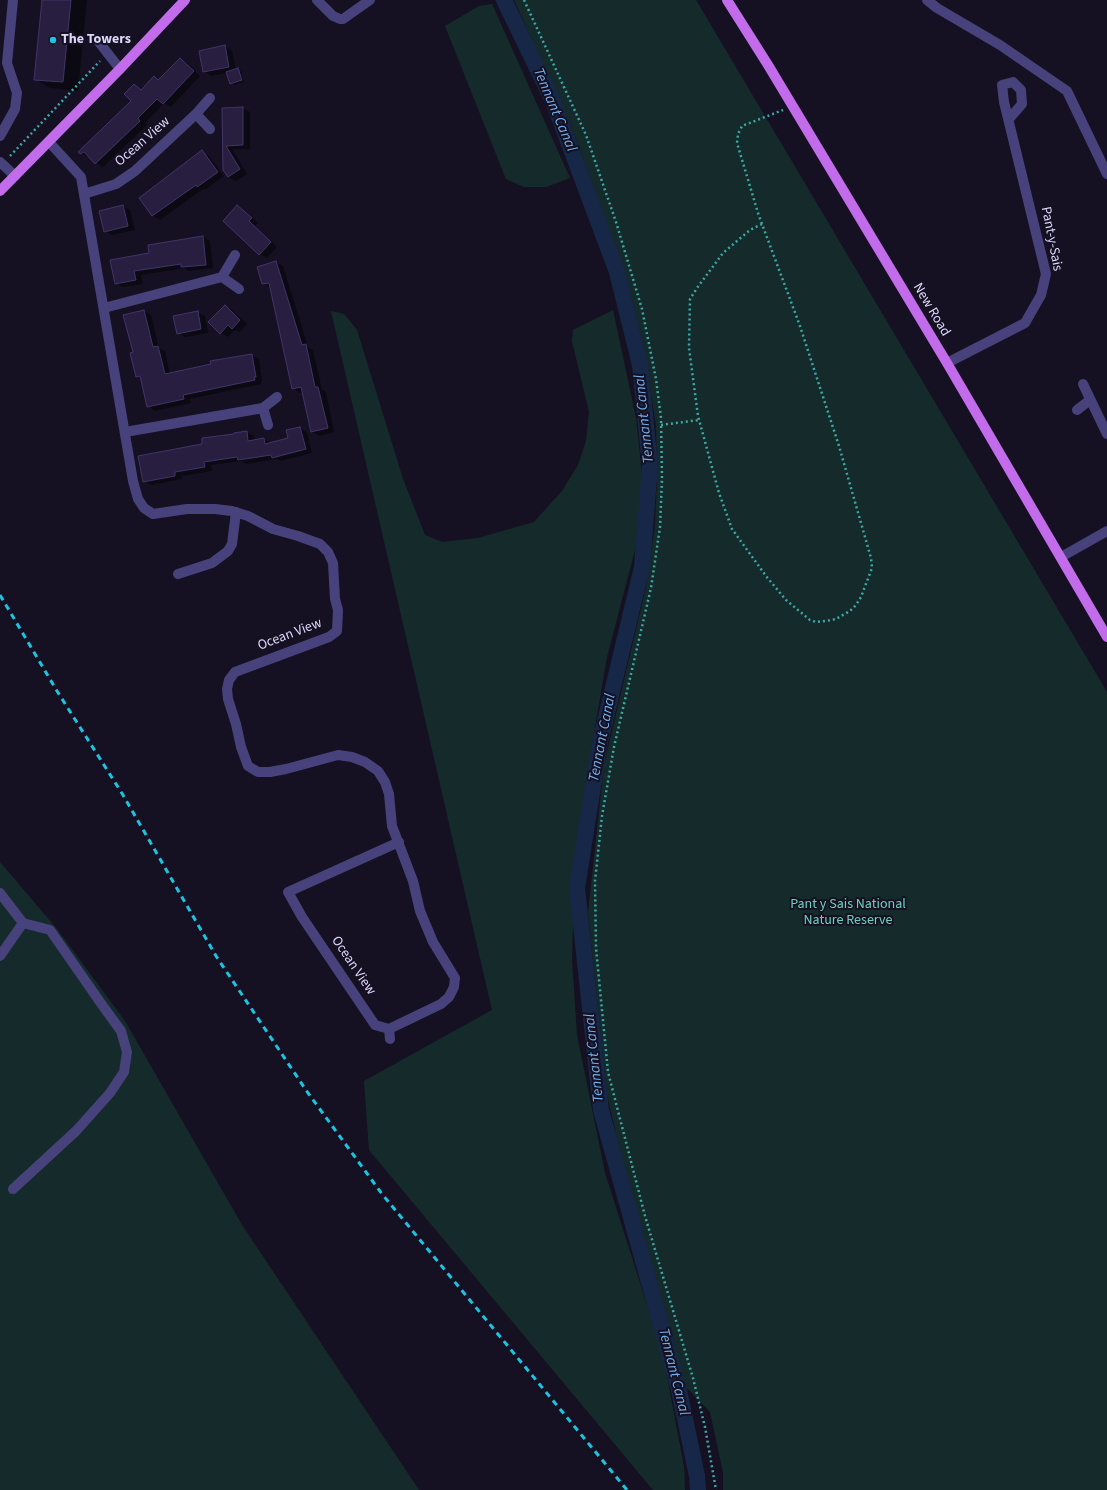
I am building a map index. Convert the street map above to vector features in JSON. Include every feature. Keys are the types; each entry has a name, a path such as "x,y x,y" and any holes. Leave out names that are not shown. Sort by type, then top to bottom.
{"main road":[{"path":"0,191 120,69 185,0"},
{"name":"New Road","path":"727,0 793,106 947,363 1062,557 1107,637"}],"street":[{"path":"0,136 15,109 17,93 7,63 14,0"},
{"path":"317,0 333,16 340,19 370,0"},
{"path":"928,0 937,8 1000,45 1067,91 1107,174"},
{"path":"98,41 120,69"},
{"name":"Ocean View","path":"84,194 116,184 135,171 196,114 210,98"},
{"path":"196,114 210,130"},
{"name":"Pant-y-Sais","path":"947,363 1025,323 1041,295 1043,288 1046,274 1008,119"},
{"name":"Ocean View","path":"49,142 81,178 133,482 138,499 144,508 152,514 187,509 215,509 236,512 248,516 273,529 320,544 328,552 333,563 334,599 338,610 337,631 329,637 235,672 229,680 227,689 228,699 236,724 241,748 248,766 258,772 270,772 338,755 352,757 366,762 378,771 385,782 389,794 392,826 398,842 412,881 420,911 433,942 455,978 454,987 449,997 441,1004 390,1034 376,1025 302,917 288,892 398,842"},
{"path":"1,163 15,176"},
{"path":"104,308 222,277 235,255"},
{"path":"222,277 239,289"},
{"path":"1084,384 1090,400 1107,434"},
{"path":"125,432 263,408 277,397"},
{"path":"1077,410 1090,400"},
{"path":"263,408 268,425"},
{"path":"178,574 212,563 228,551 233,539 236,512"},
{"path":"1062,557 1107,531"},
{"path":"0,893 23,923 50,930 121,1031 127,1052 124,1072 110,1093 76,1131 13,1189"},
{"path":"0,956 23,923"}],"path":[{"path":"524,0 586,135 616,222 642,309 656,379 661,425 662,479 660,526 651,588 614,747 602,816 595,881 596,948 608,1072 646,1216 693,1378 705,1427 716,1490"},
{"path":"1,163 108,52"},
{"path":"762,224 750,230 723,253 690,299 689,348 699,420 719,493 732,529 766,576 786,600 810,620 816,622 836,619 850,611 861,597 872,568 871,558 839,446 812,364 762,224 737,143 738,134 742,126 793,106"},
{"path":"661,425 699,420"}],"green space":[{"name":"Pant y Sais National Nature Reserve","path":"514,0 696,0 1107,692 1107,1490 723,1490 723,1472 710,1412 685,1386 629,1190 607,1094 588,913 604,765 646,587 655,525 657,479 656,426 644,348 627,281 572,128"},
{"path":"492,4 570,178 546,187 524,187 506,179 445,26 479,6"},
{"path":"613,310 636,418 642,474 640,531 607,657 590,756 574,879 572,961 577,1035 605,1173 663,1355 684,1467 685,1490 653,1490 369,1150 364,1081 492,1010 331,311 344,314 357,330 403,479 425,535 442,542 478,538 534,522 562,491 578,465 586,441 589,412 572,341 573,330"},
{"path":"0,862 57,929 125,1021 242,1225 419,1490 0,1490"}],"building":[{"name":"The Towers","path":"42,0 71,0 63,82 34,80"},
{"path":"225,45 229,67 203,72 199,51"},
{"path":"180,58 194,71 163,104 157,99 138,118 140,121 95,164 84,152 80,154 78,152 131,101 124,94 134,84 141,90 154,76 158,80"},
{"path":"238,68 242,80 230,84 226,72"},
{"path":"243,107 243,145 226,146 240,169 228,177 223,170 222,108"},
{"path":"202,150 218,172 197,187 196,185 152,216 139,198"},
{"path":"123,205 128,226 104,232 99,211"},
{"path":"237,205 252,218 249,221 271,242 259,255 223,221"},
{"path":"203,236 206,265 181,267 181,264 134,271 136,280 115,284 110,260 149,253 148,245"},
{"path":"276,261 302,345 306,344 315,387 318,387 328,428 311,432 301,387 292,389 269,283 262,284 257,267"},
{"path":"225,305 240,320 232,329 228,325 220,334 208,322"},
{"path":"144,310 153,347 158,346 165,374 211,364 210,361 252,354 256,377 254,377 255,380 183,395 184,399 147,407 140,376 136,377 130,353 133,352 123,315"},
{"path":"198,311 201,329 177,334 173,316"},
{"path":"300,427 306,449 272,458 271,455 238,460 237,457 204,462 205,467 175,472 175,476 143,482 138,456 202,444 202,438 247,431 248,441 264,438 265,444 288,438 286,430"}],"waterway":[{"name":"Tennant Canal","path":"504,0 553,101 617,272 640,365 650,465 642,567 600,742 577,888 601,1110 679,1390 697,1476 698,1490"}],"railway":[{"path":"0,595 57,691 123,795 216,956 308,1093 382,1194 627,1490"}],"place":[{"name":"The Towers","path":"53,40"}]}
